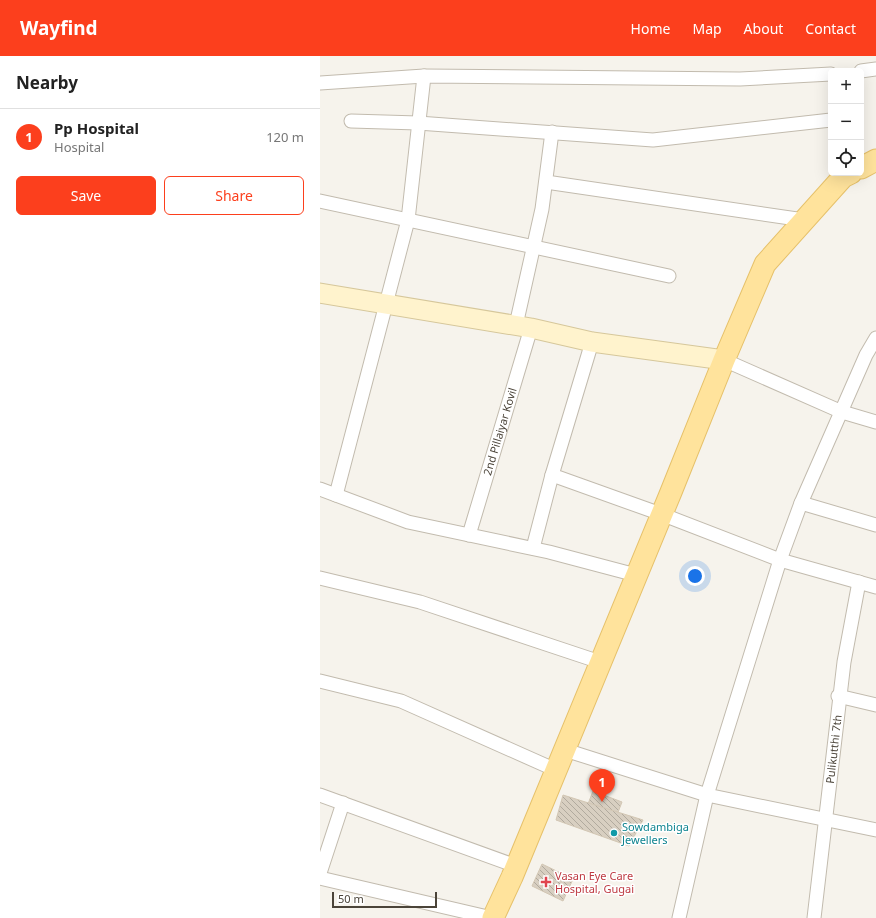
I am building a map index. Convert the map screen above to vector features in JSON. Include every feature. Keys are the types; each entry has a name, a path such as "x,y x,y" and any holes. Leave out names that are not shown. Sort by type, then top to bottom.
{"main road":[{"path":"864,166 876,160"},
{"path":"493,918 556,770 724,360 765,264 845,176"}],"street":[{"path":"864,71 876,69"},
{"path":"320,84 424,76 740,79 828,74"},
{"path":"336,495 408,220 424,76"},
{"path":"351,121 418,123 653,140 828,120"},
{"name":"2nd Pillaiyar Kovil","path":"469,535 524,327 534,247 542,209 552,132"},
{"path":"546,182 804,220"},
{"path":"320,201 669,276"},
{"path":"320,293 524,327 592,342 724,360 842,412 876,422"},
{"path":"679,918 706,796 780,560 801,503 842,412 871,357 876,338"},
{"path":"533,548 552,474 592,342"},
{"path":"552,474 780,560 876,587"},
{"path":"320,489 408,522 533,548 636,575"},
{"path":"801,503 876,525"},
{"path":"320,578 420,602 600,662"},
{"name":"Pulikutthi 7th","path":"814,918 839,696 859,582"},
{"path":"320,681 401,700 556,770"},
{"path":"839,696 876,705"},
{"path":"564,750 706,796 876,830"},
{"path":"320,795 516,866"},
{"path":"320,872 343,803"},
{"path":"320,878 493,918"}],"building":[{"path":"593,791 622,802 617,815 588,804"},
{"name":"Sowdambiga Jewellers","path":"563,795 643,820 629,846 556,820"},
{"path":"542,864 573,879 563,901 532,886"}],"place":[{"name":"Pp Hospital","path":"602,802"},
{"name":"Sowdambiga Jewellers","path":"614,833"},
{"name":"Vasan Eye Care Hospital, Gugai","path":"546,882"}]}
